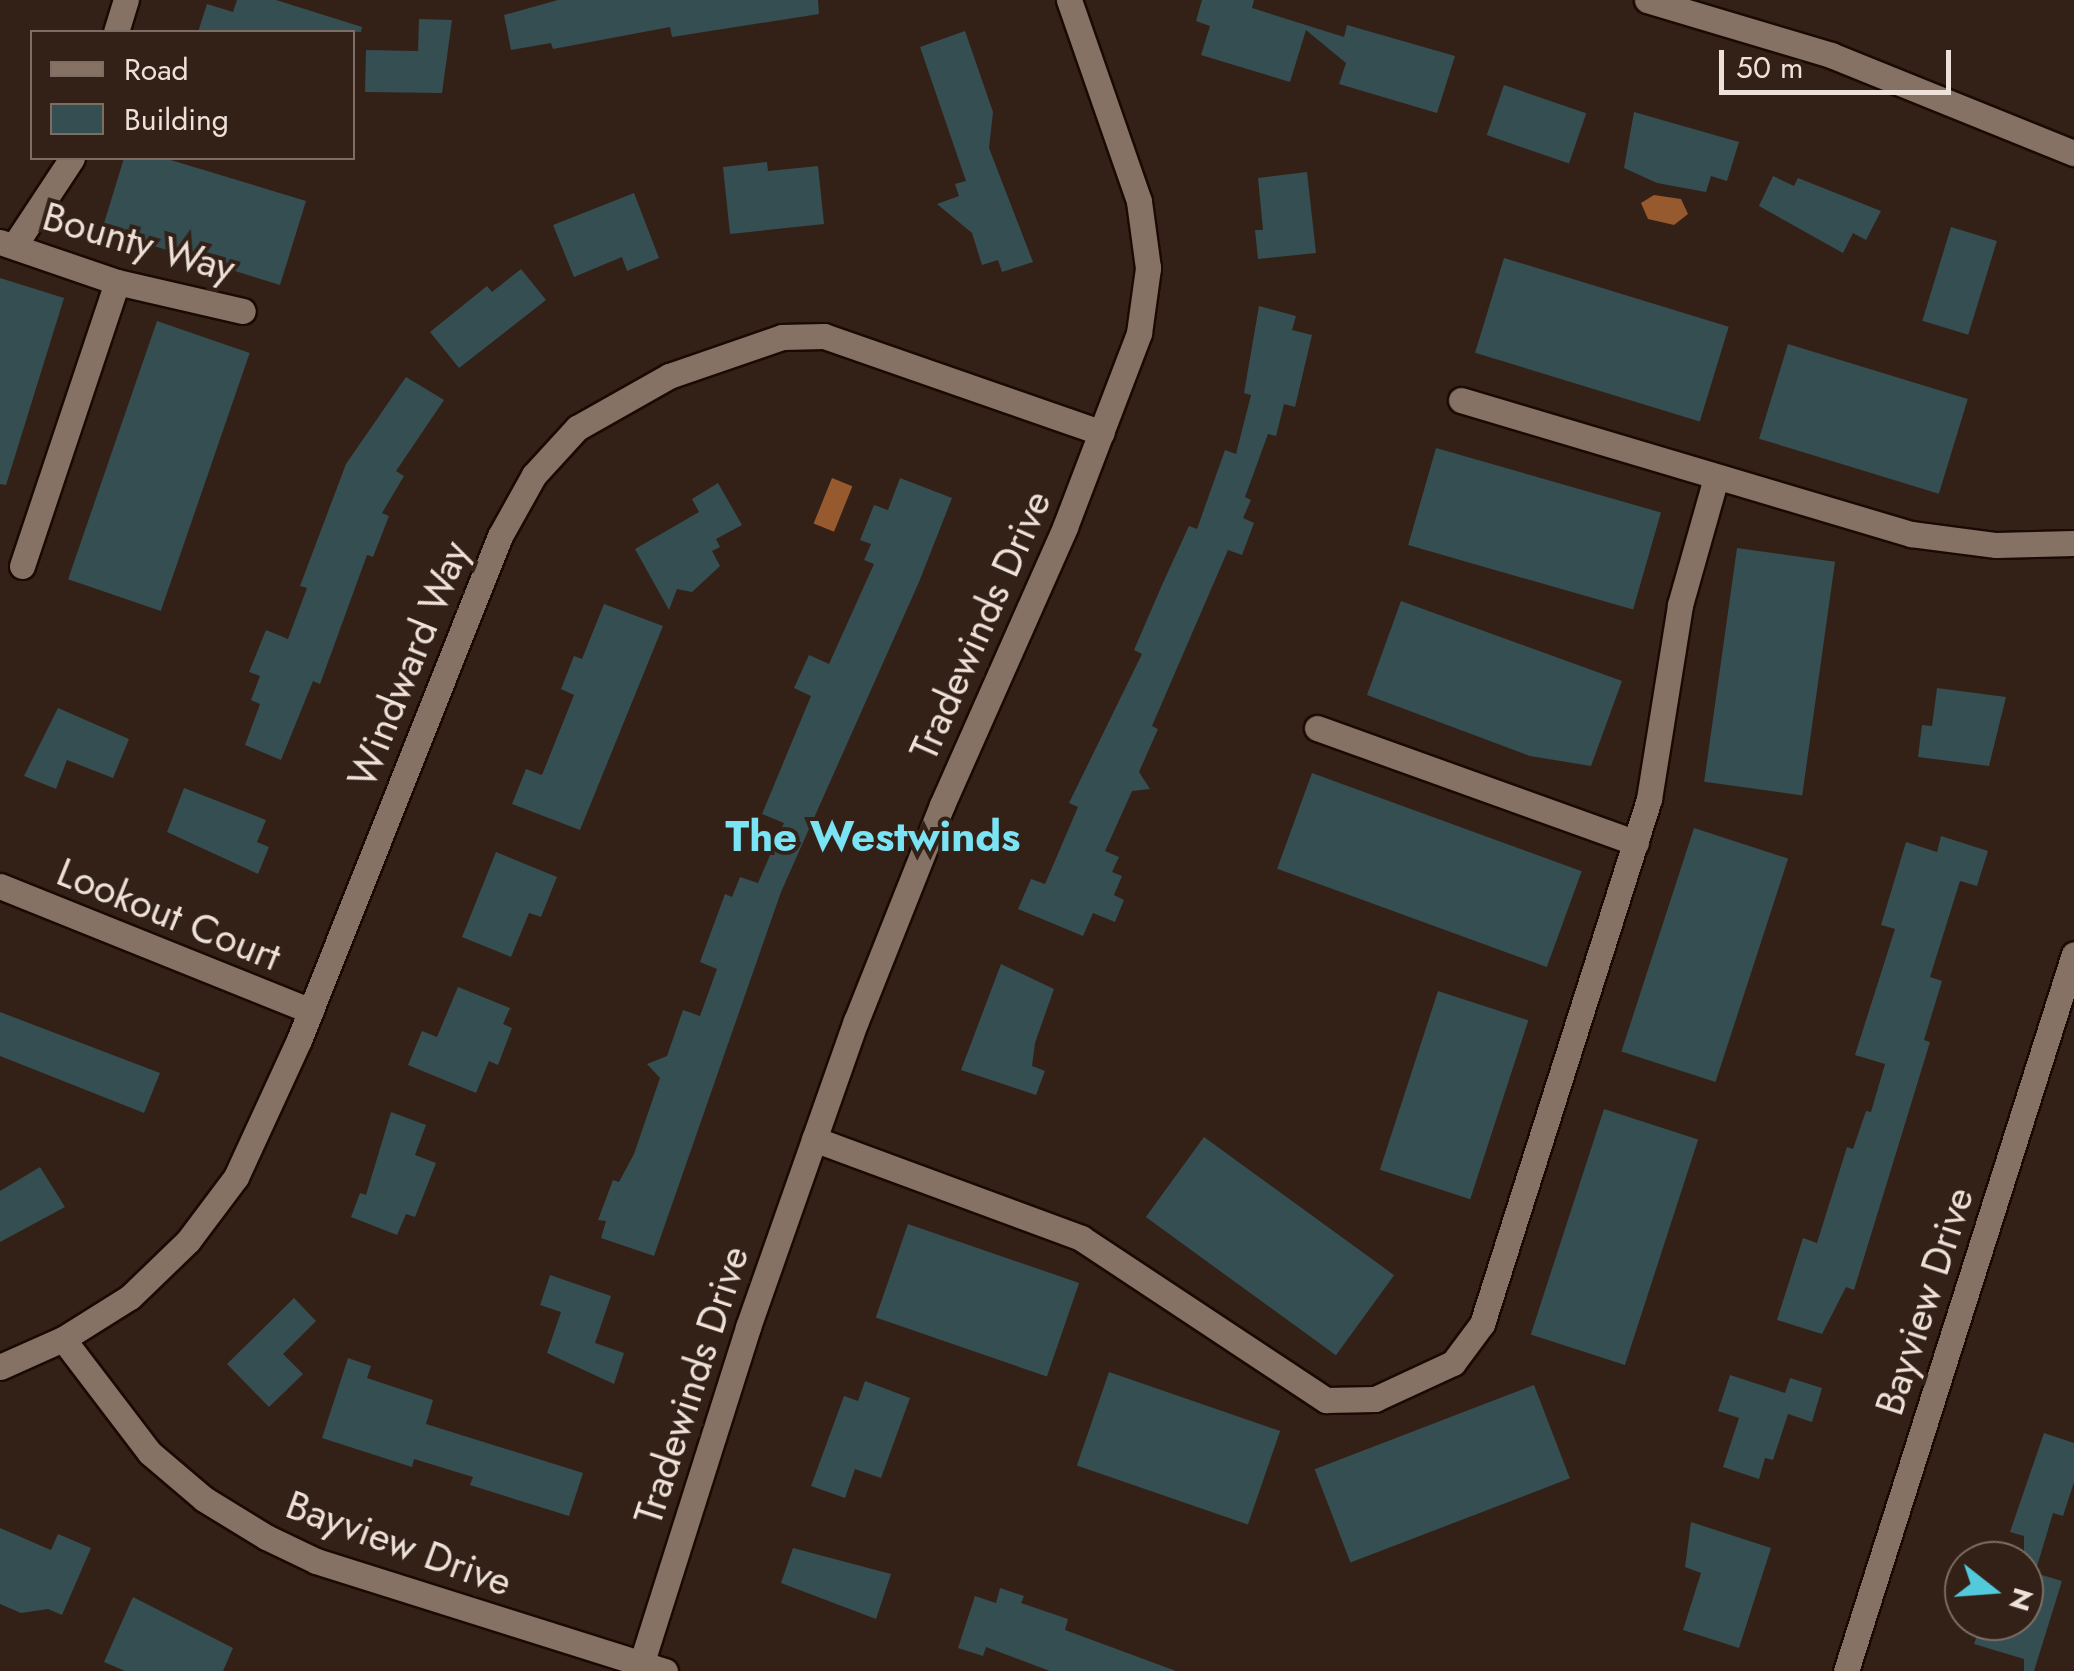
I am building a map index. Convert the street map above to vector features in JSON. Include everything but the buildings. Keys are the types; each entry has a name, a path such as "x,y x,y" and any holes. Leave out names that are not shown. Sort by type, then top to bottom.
{"street":[{"path":"117,30 126,0"},
{"name":"Tradewinds Drive","path":"648,1669 814,1139 906,890 1102,434 1139,334 1147,247 1140,201 1069,0"},
{"path":"1648,0 1831,55 2074,154"},
{"name":"Bounty Way","path":"70,160 7,244 118,282 244,310"},
{"path":"22,566 118,282"},
{"name":"Windward Way","path":"0,1367 64,1339 130,1296 213,1210 255,1142 500,536 534,474 599,411 635,390 758,344 824,336 1102,434"},
{"path":"1461,400 1920,536 1996,545 2074,543"},
{"path":"814,1139 1081,1238 1146,1275 1310,1392 1342,1404 1375,1399 1452,1363 1482,1324 1636,843 1656,771 1680,606 1716,478"},
{"path":"1317,728 1636,843"},
{"name":"Lookout Court","path":"0,886 311,1010"},
{"name":"Bayview Drive","path":"1846,1671 2074,954"},
{"name":"Bayview Drive","path":"64,1339 150,1453 240,1523 316,1561 648,1669"}],"shaded area":[{"path":"1654,195 1681,199 1688,214 1674,225 1648,219 1641,203"},
{"path":"832,478 852,486 834,532 814,523"}],"district":[{"name":"The Westwinds","path":"873,837"}]}
